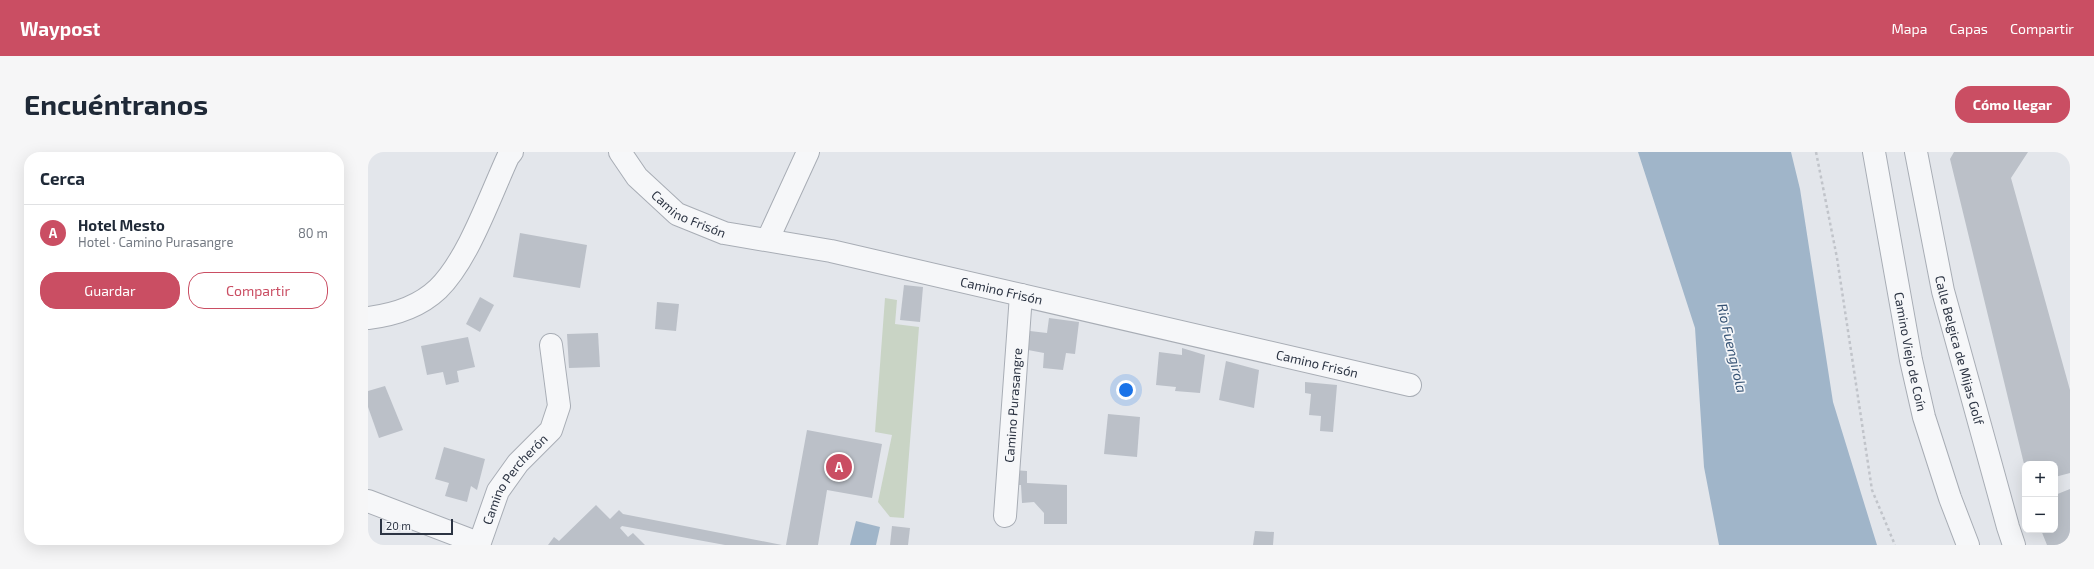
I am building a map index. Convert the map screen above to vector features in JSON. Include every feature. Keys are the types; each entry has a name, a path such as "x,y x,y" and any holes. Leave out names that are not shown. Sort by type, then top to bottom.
{"street":[{"path":"368,318 384,316 412,307 438,289 464,254 508,157 512,152"},
{"name":"Camino Frisón","path":"620,152 637,177 677,214 724,233 831,251 1410,384"},
{"path":"768,240 808,152"},
{"name":"Camino Viejo de Coín","path":"1874,152 1911,360 1924,417 1950,498 1968,545"},
{"name":"Calle Belgica de Mijas Golf","path":"1916,152 1943,291 2014,545"},
{"name":"Camino Purasangre","path":"1005,516 1021,295"},
{"name":"Camino Percherón","path":"478,544 498,491 518,463 551,430 559,406 551,345"},
{"path":"368,502 478,544"}],"path":[{"path":"1816,152 1837,258 1872,490 1896,545"}],"green space":[{"path":"885,298 897,300 895,324 919,327 904,518 890,517 878,502 892,435 875,432"}],"water":[{"name":"Rio Fuengirola","path":"1638,152 1791,152 1800,189 1833,402 1877,545 1719,545 1704,467 1695,328"},
{"path":"856,521 880,527 876,545 850,545"}],"building":[{"path":"1954,152 2028,152 2011,178 2070,390 2070,473 2058,476 2058,461 2023,461 1950,159"},
{"path":"520,233 587,245 580,288 513,277"},
{"path":"904,285 923,287 920,322 900,320"},
{"path":"480,297 494,305 480,332 466,324"},
{"path":"657,302 679,304 676,331 655,329"},
{"path":"1049,318 1079,322 1075,354 1066,353 1063,370 1043,368 1044,353 1028,350 1030,331 1047,333"},
{"path":"598,333 600,367 569,368 567,334"},
{"path":"468,337 475,367 457,371 459,382 446,385 443,372 427,375 421,346"},
{"path":"1182,348 1205,355 1200,393 1175,391 1176,387 1156,385 1159,352 1182,355"},
{"path":"1226,361 1259,370 1254,408 1219,400"},
{"path":"1305,382 1337,385 1333,432 1320,431 1321,416 1309,415 1311,394 1305,393"},
{"path":"385,386 403,430 379,438 368,407 368,391"},
{"path":"1108,414 1140,417 1137,457 1104,454"},
{"path":"807,430 882,444 872,498 827,490 818,545 786,545"},
{"path":"444,447 485,459 477,490 471,486 467,502 445,496 449,483 435,479"},
{"path":"1012,470 1027,471 1027,483 1067,485 1067,524 1044,524 1044,513 1034,502 1022,503 1021,485 1011,485"},
{"path":"2070,489 2070,545 2047,545 2042,533 2058,533 2058,494"},
{"path":"596,505 610,519 619,510 623,514 782,545 725,545 622,526 620,528 628,537 633,533 645,545 548,545 554,537 559,541"},
{"path":"892,526 910,528 908,545 890,545"},
{"path":"1255,531 1274,532 1273,545 1253,545"}],"place":[{"name":"Hotel Mesto","path":"839,467"}]}
